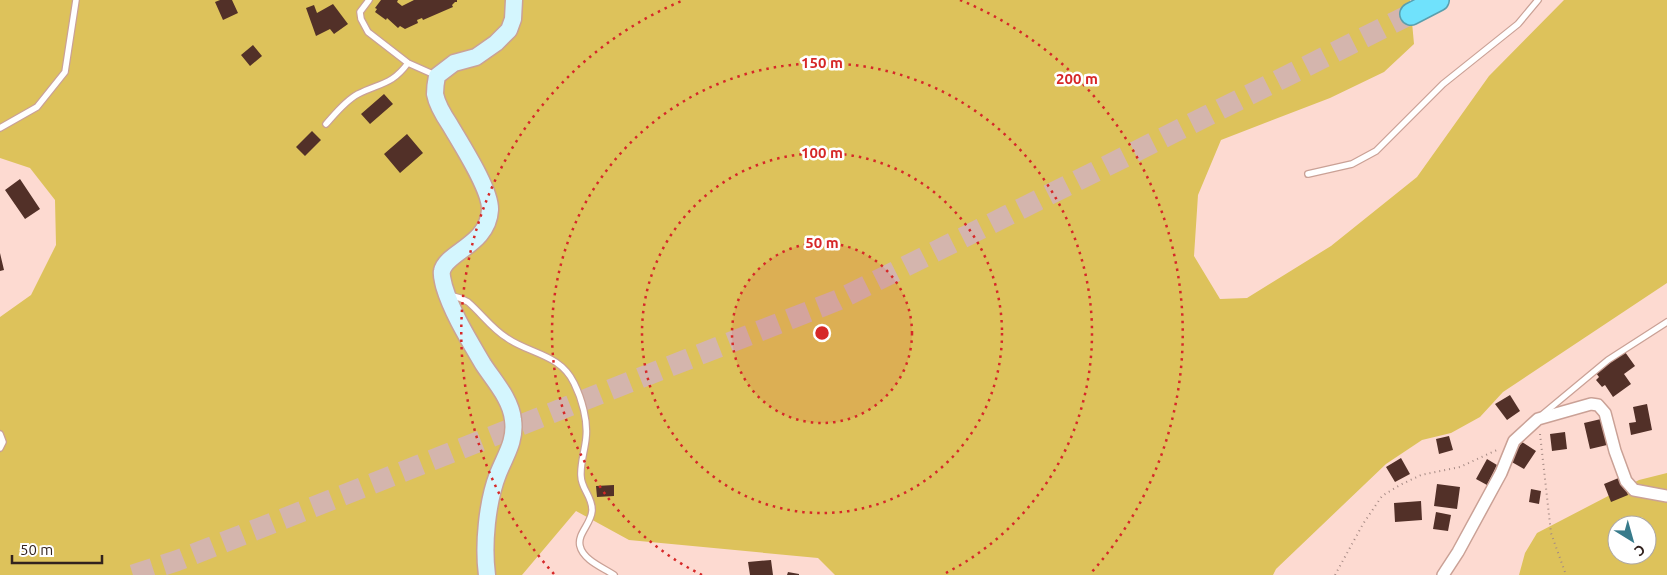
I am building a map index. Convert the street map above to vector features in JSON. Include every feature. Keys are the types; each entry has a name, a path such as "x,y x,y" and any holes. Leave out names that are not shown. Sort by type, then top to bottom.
{"highway":[{"path":"1411,14 1438,0"}],"street":[{"path":"487,575 485,559 491,500 498,474 511,446 514,431 513,418 507,402 454,310 442,273 443,268 448,262 474,241 486,226 490,210 486,192 441,112 435,94 437,76 454,63 476,57 496,43 509,30 513,19 514,0"},
{"path":"1443,575 1458,552 1501,473 1514,441 1538,419 1591,404 1598,405 1605,413 1615,452 1626,481 1634,490 1667,496"}],"lane":[{"path":"0,128 37,107 65,72 76,0"},
{"path":"370,0 360,12 361,19 368,32 408,64 437,76"},
{"path":"1308,174 1352,164 1376,151 1443,84 1518,24 1538,0"},
{"path":"326,124 357,94 399,75 408,64"},
{"path":"448,294 468,302 507,338 555,360 574,382 581,401 586,424 581,475 582,484 588,493 591,503 592,513 587,526 582,532 579,546 583,554 614,575"},
{"path":"1538,419 1608,360 1667,322"},
{"path":"0,434 3,442 0,448"}],"path":[{"path":"1538,419 1551,533 1566,575"},
{"path":"1335,575 1363,524 1382,496 1422,475 1460,467 1514,441"}],"shaded area":[{"path":"0,0 1410,0 1414,44 1384,72 1330,98 1221,140 1198,195 1194,256 1220,299 1247,298 1331,246 1417,177 1489,76 1564,0 1667,0 1667,283 1503,392 1480,417 1451,433 1422,440 1386,464 1276,569 1273,575 835,575 818,558 629,540 576,511 522,575 0,575 0,317 31,295 56,245 55,200 30,168 0,158"},
{"path":"1667,473 1667,575 1519,575 1525,553 1537,533 1639,480"}],"building":[{"path":"232,0 238,13 223,20 215,2"},
{"path":"381,0 398,0 397,2 402,6 414,0 457,0 457,2 452,5 453,7 423,20 422,18 417,20 418,23 405,29 400,26 398,28 387,18 386,20 375,12 377,9 375,8"},
{"path":"333,4 348,24 334,34 330,29 316,36 306,8 314,5 317,13"},
{"path":"253,45 262,56 250,66 241,55"},
{"path":"384,94 393,104 370,124 361,114"},
{"path":"312,131 321,140 305,156 296,147"},
{"path":"407,134 423,153 400,173 384,154"},
{"path":"20,179 40,209 25,219 5,190"},
{"path":"0,253 4,270 0,271"},
{"path":"1625,352 1635,366 1624,374 1631,384 1613,397 1605,385 1602,387 1596,380 1599,377 1596,373"},
{"path":"1510,395 1520,411 1507,420 1495,404"},
{"path":"1647,404 1652,430 1631,435 1629,423 1636,422 1633,407"},
{"path":"1601,419 1607,445 1590,449 1584,423"},
{"path":"1565,432 1567,449 1552,451 1550,434"},
{"path":"1449,436 1453,450 1439,454 1436,439"},
{"path":"1522,442 1536,451 1524,469 1510,461"},
{"path":"1401,458 1410,474 1395,482 1386,467"},
{"path":"1487,459 1497,465 1487,485 1476,479"},
{"path":"1621,477 1628,495 1611,502 1604,484"},
{"path":"1437,484 1460,487 1457,509 1434,506"},
{"path":"614,485 614,496 597,497 596,486"},
{"path":"1531,489 1541,491 1539,504 1529,502"},
{"path":"1421,501 1422,520 1395,522 1394,503"},
{"path":"1436,512 1451,515 1448,531 1433,529"},
{"path":"771,560 773,575 750,575 748,562"},
{"path":"788,572 799,574 799,575 787,575"}],"tunnel":[{"path":"133,575 176,561 838,300 1411,14"}]}
